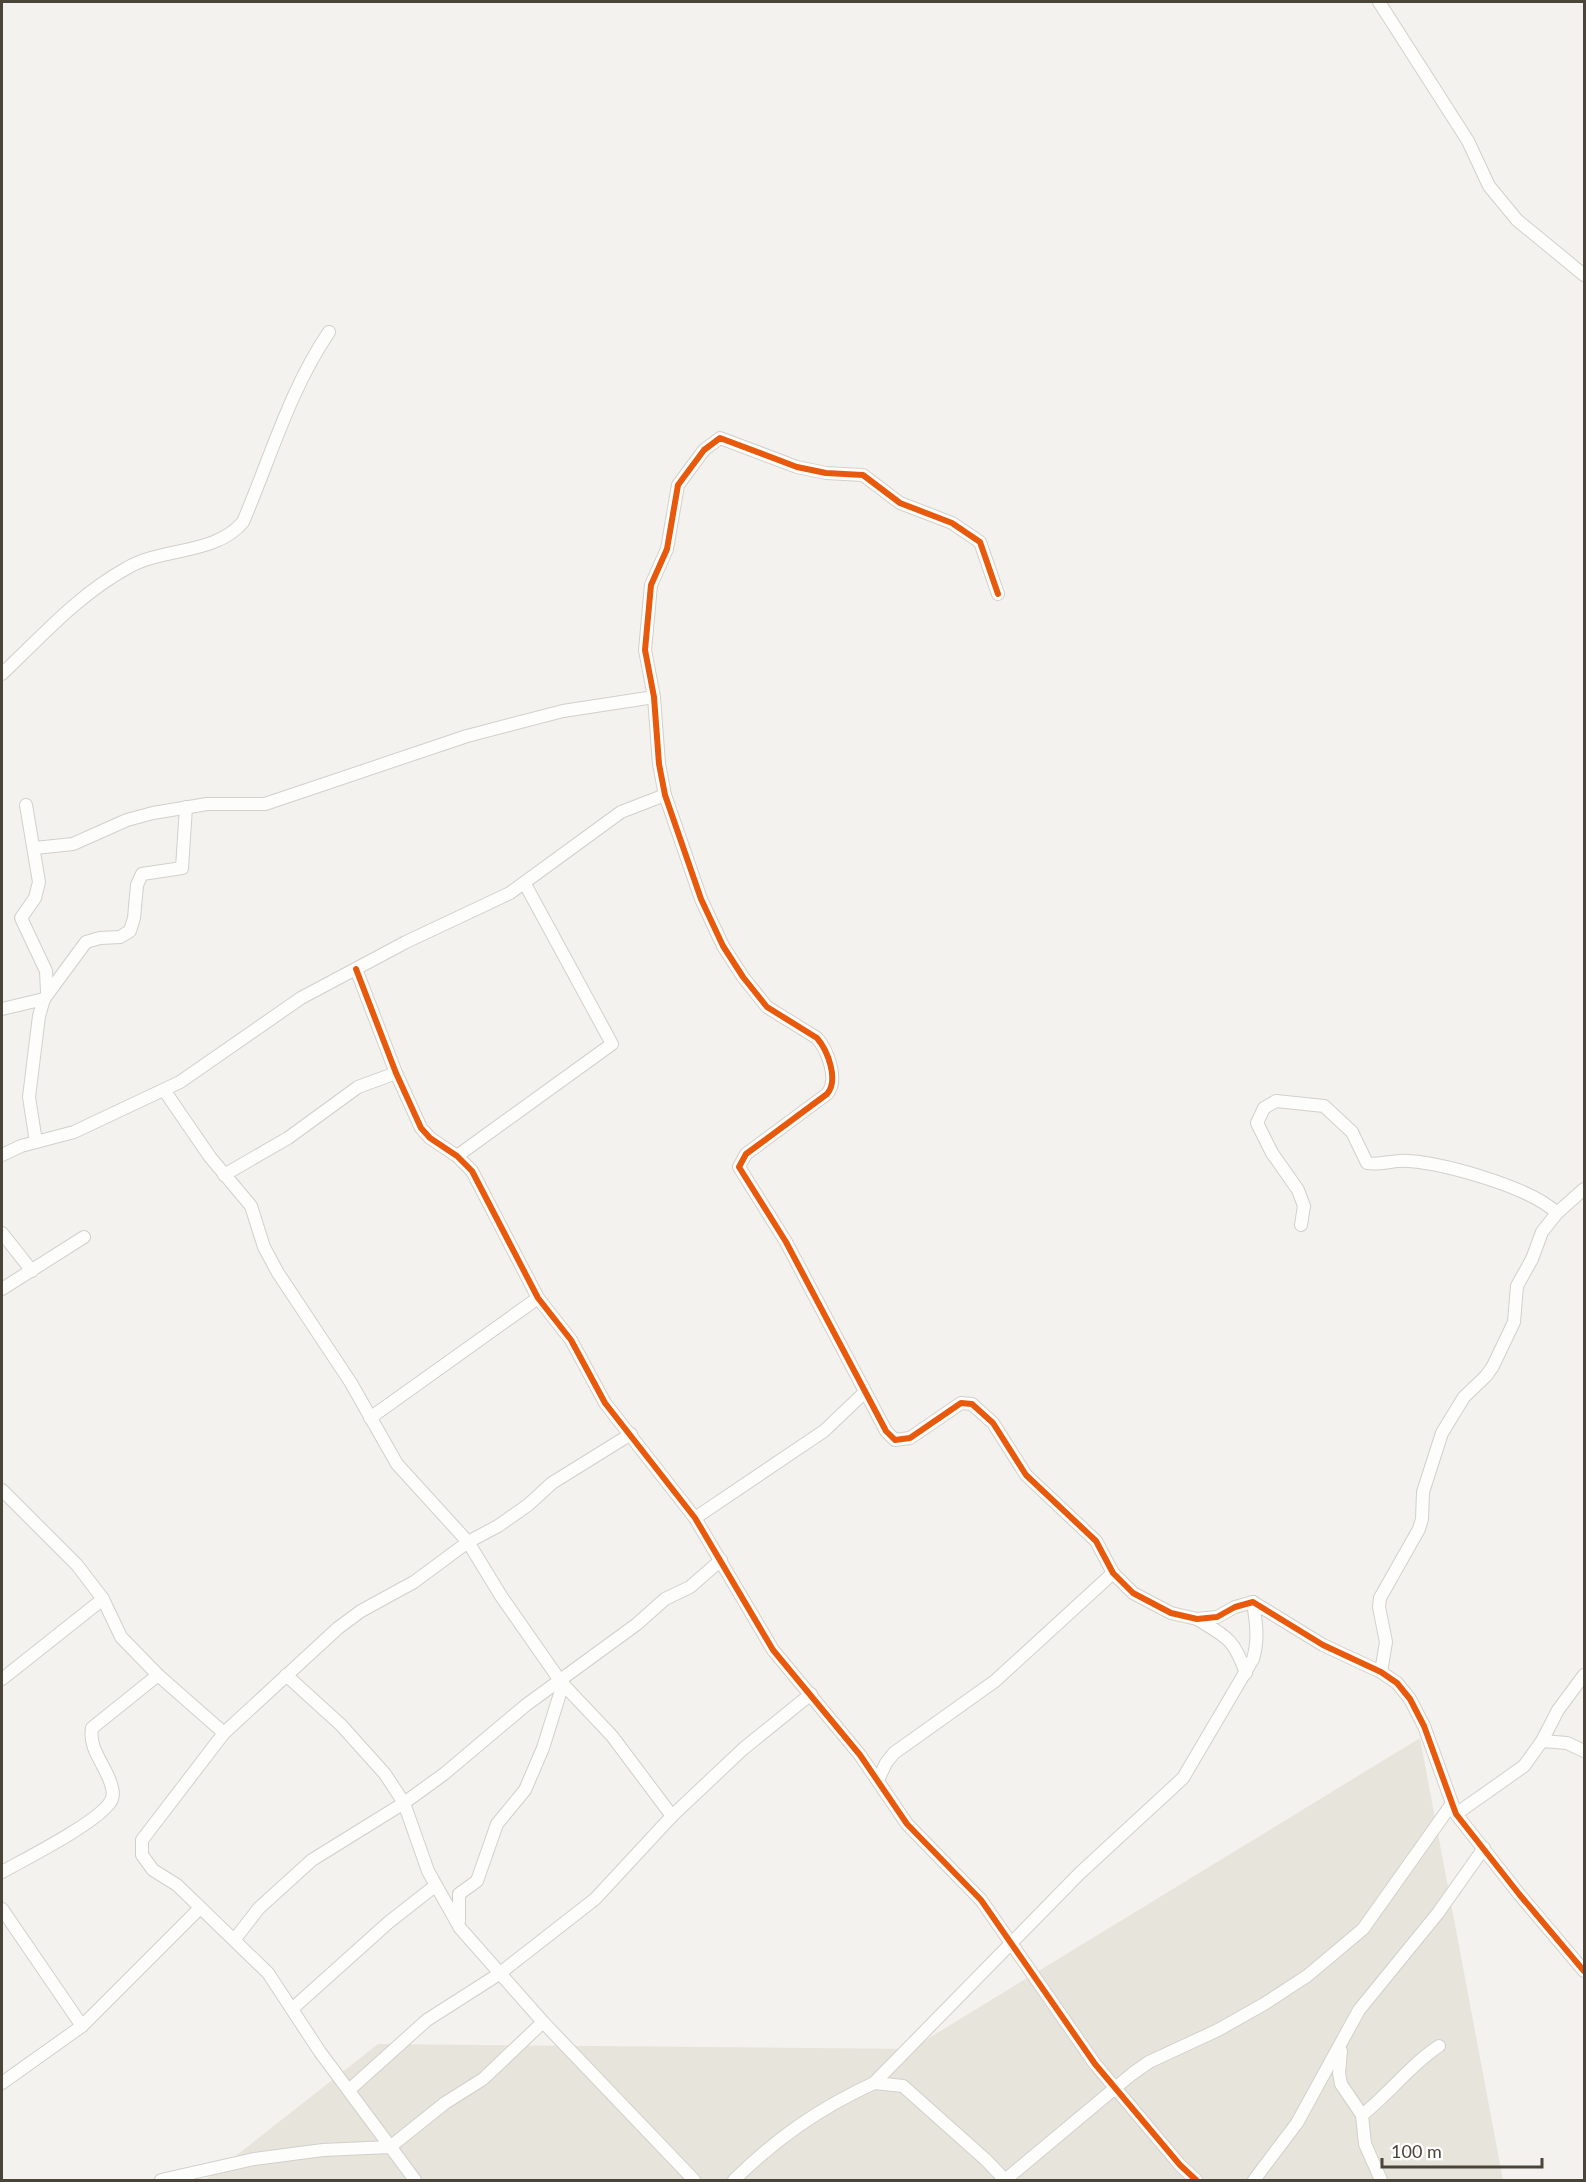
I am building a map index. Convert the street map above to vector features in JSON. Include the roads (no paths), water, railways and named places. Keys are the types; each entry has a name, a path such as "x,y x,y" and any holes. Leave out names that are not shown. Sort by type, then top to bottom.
{"street":[{"path":"1379,2 1468,141 1489,186 1516,220 1584,275"},
{"path":"2,674 67,610 111,576 159,555 214,543 232,535 243,522 297,386 311,358 329,332"},
{"path":"998,594 980,542 952,523 900,503 862,475 826,473 797,467 720,438 704,450 678,485 674,495 667,549 651,585 645,650 654,698 659,764 665,795 701,899 723,946 763,1002 783,1019 817,1038 826,1054 833,1080 832,1090 746,1154 739,1167 786,1242 890,1437 901,1441 910,1438 966,1401 980,1409 993,1423 1026,1475 1096,1541 1119,1581 1149,1603 1171,1613 1197,1619 1230,1639 1236,1646 1246,1673"},
{"path":"35,848 73,844 127,820 186,807 265,804 467,736 563,711 654,698"},
{"path":"2,1155 36,1142 74,1132 164,1090 210,1063 301,998 525,884 621,812 665,795"},
{"path":"26,805 39,870 37,891 21,918 46,971 46,996"},
{"path":"36,1142 29,1097 39,1016 46,996 86,942 100,938 120,937 130,931 134,918 137,885 142,874 182,868 186,807"},
{"path":"457,1156 612,1044 525,884"},
{"path":"356,969 396,1073 422,1128 430,1138 457,1156 483,1189 537,1298 571,1340 605,1403 695,1518 758,1628 878,1780 907,1824 981,1900 1095,2064 1196,2181"},
{"path":"2,1009 46,996"},
{"path":"224,1175 288,1138 350,1092 396,1073"},
{"path":"164,1090 224,1175 250,1206 264,1246 278,1273 397,1464 468,1542 501,1596 562,1683 612,1736 672,1816"},
{"path":"1301,1225 1304,1206 1298,1190 1272,1154 1257,1123 1260,1112 1276,1101 1324,1106 1352,1132 1367,1163 1411,1161 1460,1172 1523,1192 1540,1200 1557,1213"},
{"path":"1381,1672 1386,1641 1379,1607 1380,1598 1422,1519 1423,1492 1436,1449 1455,1410 1493,1366 1514,1322 1517,1286 1532,1259 1542,1232 1557,1213 1584,1189"},
{"path":"2,1233 32,1271"},
{"path":"2,1289 84,1237"},
{"path":"370,1418 537,1298"},
{"path":"695,1518 824,1431 865,1392"},
{"path":"415,2181 268,1972 177,1885 153,1870 142,1855 141,1847 149,1828 224,1733 338,1628 361,1611 414,1582 468,1542 498,1526 528,1505 552,1483 631,1434"},
{"path":"2,1490 77,1565 103,1599 111,1622 121,1637 158,1675 224,1733"},
{"path":"235,1939 288,1879 349,1835 404,1803 444,1774 526,1705 562,1683 665,1599 690,1587 721,1560"},
{"path":"878,1780 886,1763 894,1754 995,1681 1113,1573"},
{"path":"2,1679 103,1599"},
{"path":"734,2181 800,2123 839,2098 873,2083 1080,1873 1183,1778 1246,1673 1257,1645 1253,1602"},
{"path":"1197,1619 1217,1617 1244,1603 1253,1602 1323,1645 1381,1672 1397,1683 1410,1699 1424,1726 1453,1809 1519,1894 1584,1971"},
{"path":"2,1872 108,1806 113,1797 112,1787 90,1737 92,1728 158,1675"},
{"path":"286,1675 364,1749 385,1774 404,1803 435,1886 460,1928 543,2022 694,2181"},
{"path":"873,2083 903,2086 986,2160 1005,2180 1149,2062 1218,2030 1264,2004 1307,1976 1349,1942 1363,1929 1453,1809 1524,1766 1542,1741 1558,1710 1584,1675"},
{"path":"460,1928 456,1909 459,1894 477,1881 497,1824 525,1790 543,1748 562,1683"},
{"path":"349,2090 427,2020 499,1974 596,1899 672,1816 743,1749 811,1694"},
{"path":"1542,1741 1567,1743 1584,1751"},
{"path":"1254,2181 1297,2123 1341,2048 1359,2010 1432,1921 1484,1848"},
{"path":"292,2009 389,1922 435,1886"},
{"path":"2,2083 82,2026 116,1996 200,1908"},
{"path":"2,1909 82,2026"},
{"path":"161,2181 255,2159 323,2150 390,2147 445,2103 483,2079 543,2022"},
{"path":"1362,2115 1383,2098 1420,2058 1439,2046"},
{"path":"1341,2048 1339,2073 1341,2084 1362,2115 1365,2144 1381,2181"}]}
